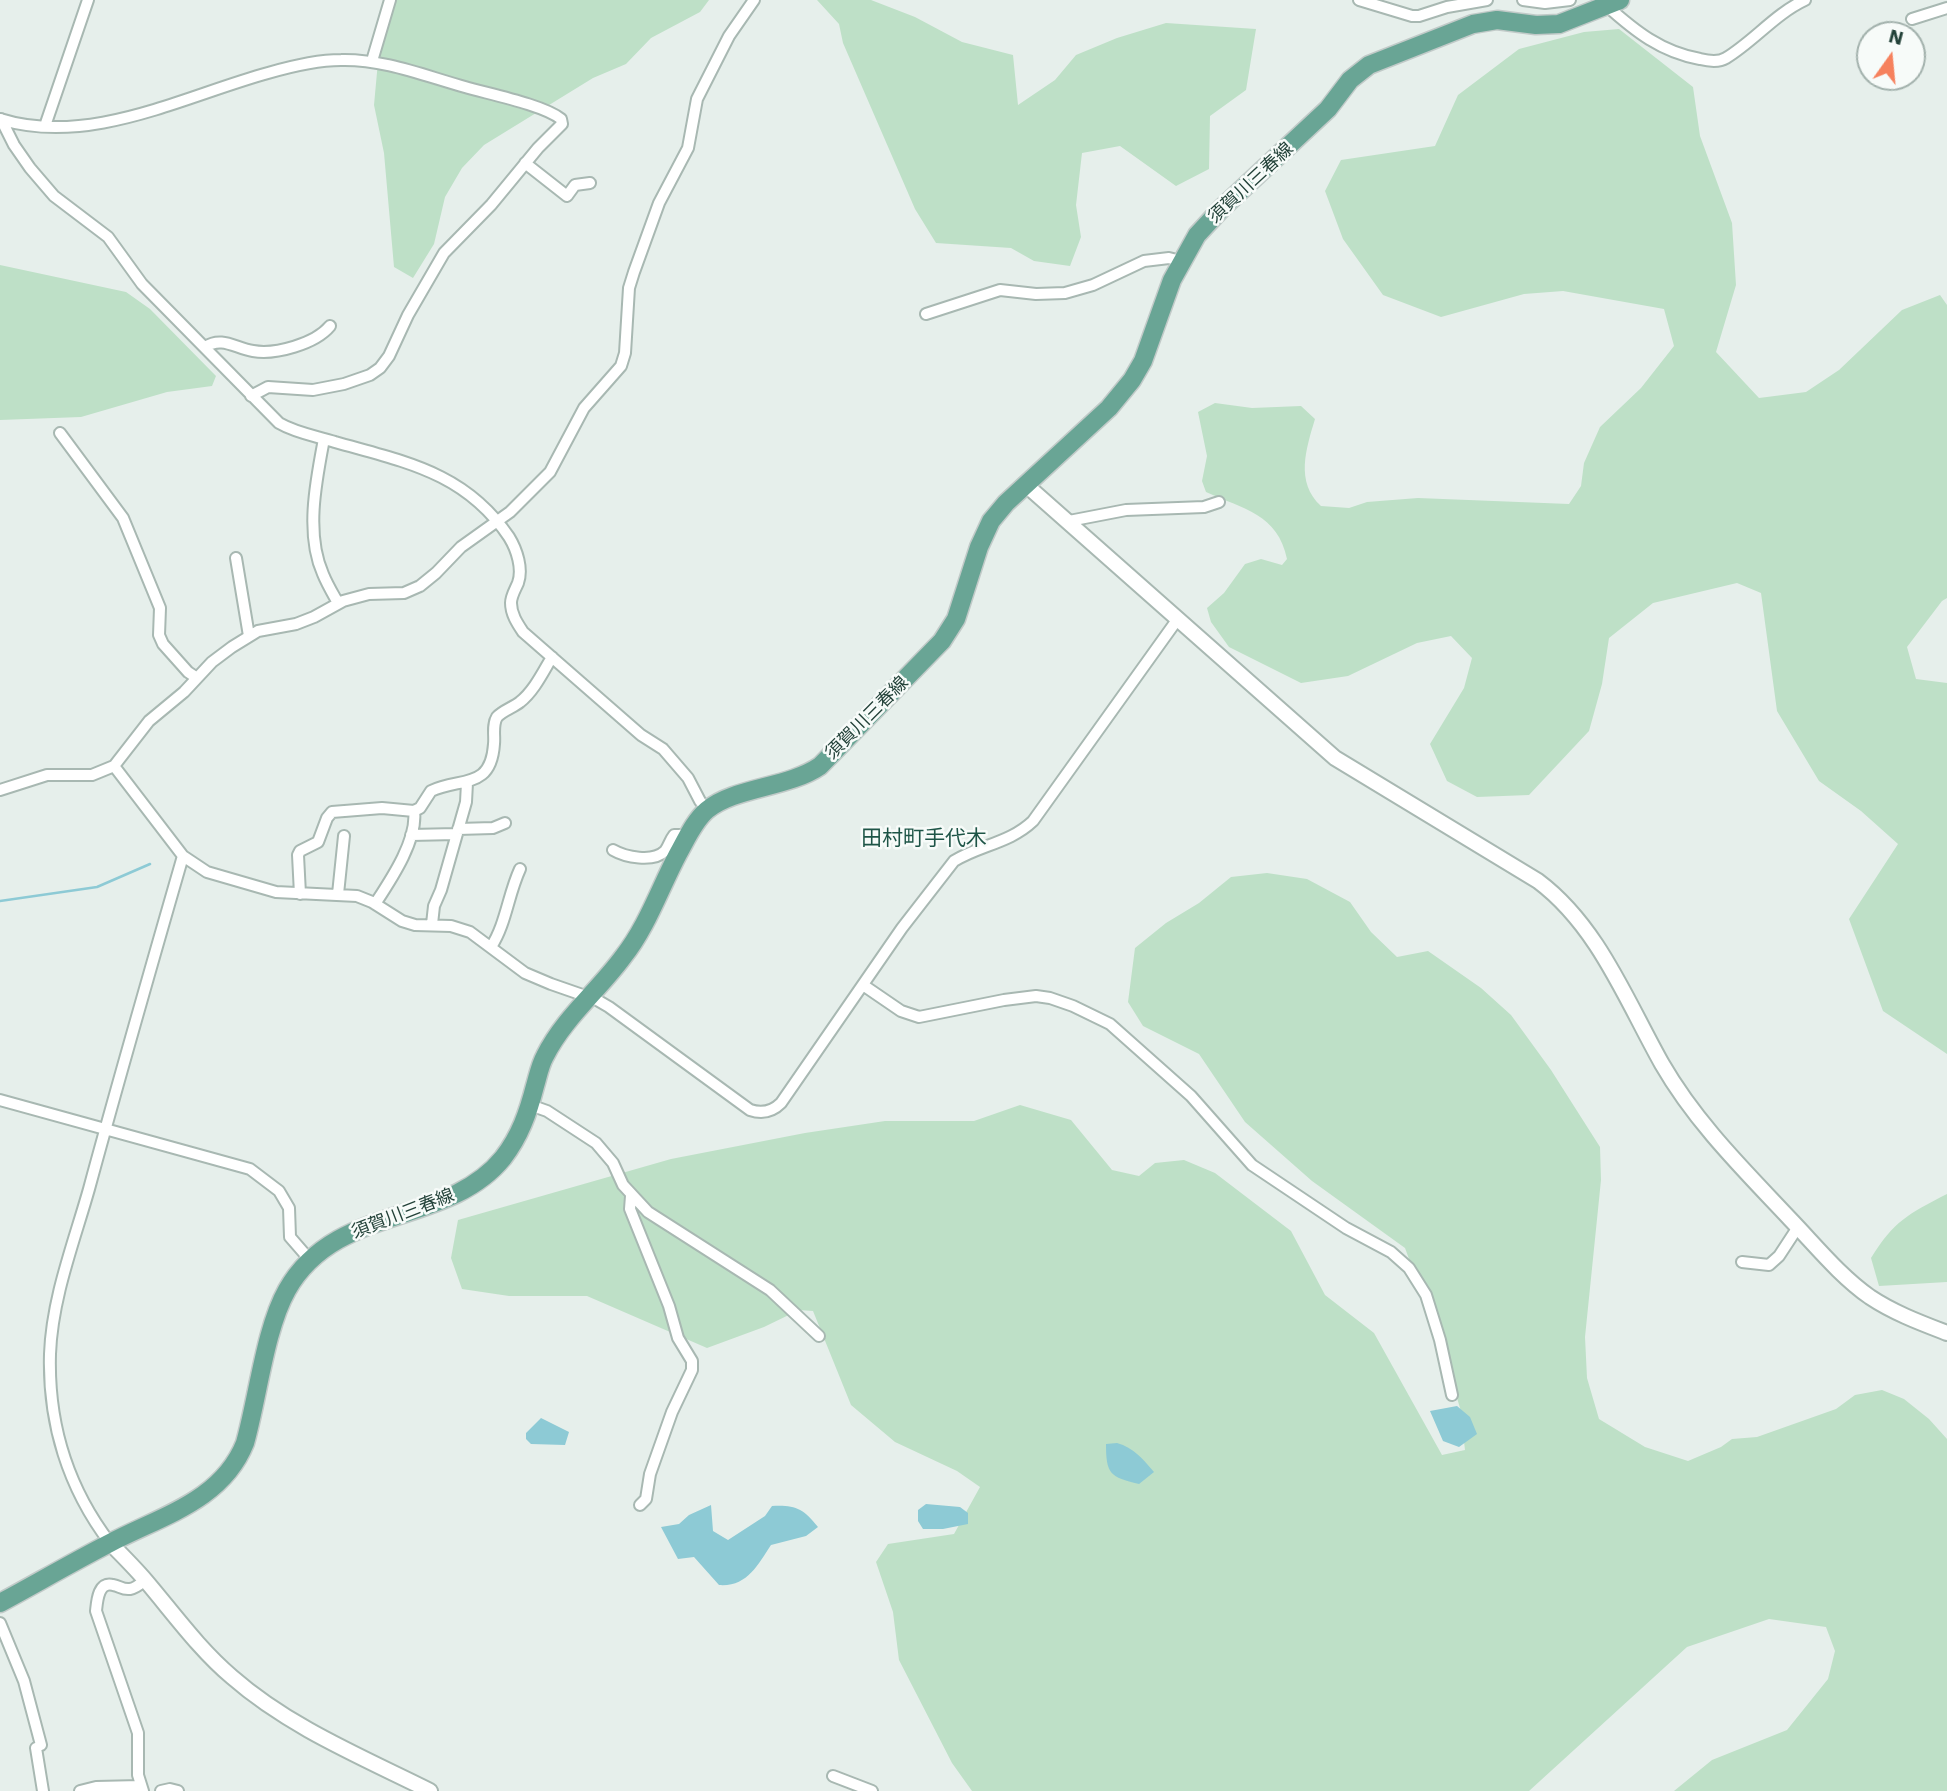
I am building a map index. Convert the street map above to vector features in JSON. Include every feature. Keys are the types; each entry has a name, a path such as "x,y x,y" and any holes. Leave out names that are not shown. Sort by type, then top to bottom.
{"main road":[{"name":"須賀川三春線","path":"0,1603 110,1543 201,1498 232,1470 245,1443 276,1312 287,1290 310,1260 363,1226 468,1189 492,1170 522,1130 543,1059 555,1037 624,956 684,842 707,810 726,800 814,770 906,679 950,631 963,603 979,547 991,521 1026,484 1109,408 1132,380 1143,361 1172,279 1197,235 1222,208 1328,109 1350,80 1369,65 1484,21 1559,24 1613,3"}],"street":[{"path":"45,126 88,0"},
{"path":"372,61 390,0"},
{"path":"0,790 47,775 92,775 114,766 149,722 184,692 212,662 249,636 268,628 296,624 338,603 369,594 404,593 420,586 461,547 497,524 550,472 584,408 621,366 625,354 629,288 659,203 688,148 697,99 729,36 754,0"},
{"path":"1359,0 1412,16 1487,0"},
{"path":"1523,0 1545,3 1570,0"},
{"path":"1613,3 1629,26 1659,46 1683,56 1710,61 1727,58 1791,6 1805,0"},
{"path":"1912,19 1947,8"},
{"path":"1,119 45,126 78,126 119,119 300,64 340,60 372,61 512,100 559,117 562,124 525,163 491,205 444,253 380,368 344,384 313,390 268,387 251,396"},
{"path":"1,119 14,145 54,196 108,237 142,284 251,396 287,428 410,463 445,478 487,509 509,538 520,566 518,582 510,601 511,612 523,632 589,693 640,735 663,749 688,778 707,810"},
{"path":"525,163 566,195 575,185 590,183"},
{"path":"926,314 1000,290 1036,294 1065,293 1093,285 1144,261 1169,258 1181,261"},
{"path":"205,347 212,342 223,342 260,352 299,346 315,340 330,326"},
{"path":"60,433 123,518 160,608 159,635 163,644 188,672 197,678"},
{"path":"324,439 315,499 315,536 323,574 338,603"},
{"path":"1026,484 1335,758 1538,881 1559,898 1579,920 1617,980 1663,1065 1688,1104 1724,1148 1842,1275 1903,1316 1947,1333"},
{"path":"1069,521 1126,510 1204,507 1219,502"},
{"path":"236,558 249,636"},
{"path":"114,766 183,856 207,872 276,892 357,896 402,921 415,925 451,926 471,932 524,973 609,1007 750,1110 761,1112 776,1108 781,1103 902,929 954,862 965,855 1013,837 1033,821 1177,620"},
{"path":"300,894 298,855 300,851 318,842 332,812 382,808 414,811 420,808 431,791 467,783 479,777 490,766 498,716 523,700 552,657"},
{"path":"432,924 434,906 466,802 467,783"},
{"path":"375,904 411,835 414,811"},
{"path":"411,835 493,828 505,823"},
{"path":"613,850 639,858 664,851 674,835 680,835 684,842"},
{"path":"338,894 344,836"},
{"path":"183,856 105,1129 51,1334 55,1423 66,1466 94,1521 110,1543 210,1657 251,1692 312,1732 430,1791"},
{"path":"491,947 502,924 511,889 520,869"},
{"path":"863,985 901,1011 919,1017 1035,996 1073,1006 1110,1024 1191,1096 1252,1166 1346,1228 1391,1252 1409,1268 1426,1295 1440,1340 1452,1395"},
{"path":"0,1100 250,1169 279,1191 289,1208 290,1237 310,1260"},
{"path":"530,1105 547,1111 596,1143 613,1163 631,1196 648,1212 770,1290 819,1336"},
{"path":"631,1196 630,1209 669,1306 678,1338 692,1361 692,1370 671,1412 659,1454 650,1474 646,1499 640,1505"},
{"path":"1742,1262 1769,1265 1779,1256 1798,1227"},
{"path":"80,1791 96,1787 141,1788 138,1775 138,1733 96,1611 98,1594 103,1587 114,1584 127,1590 145,1580"},
{"path":"0,1623 24,1681 38,1747 43,1791"},
{"path":"833,1776 872,1791"},
{"path":"161,1791 178,1791"}],"green space":[{"path":"396,0 709,0 700,12 651,38 626,64 593,78 484,145 462,168 445,197 434,244 413,278 394,267 384,153 374,105 381,29"},
{"path":"817,0 871,0 915,17 962,42 1013,55 1018,105 1055,80 1076,55 1117,38 1166,23 1256,29 1246,90 1210,116 1209,169 1176,186 1120,146 1082,153 1076,205 1081,237 1070,266 1034,261 1011,248 936,243 915,209 843,43 839,24"},
{"path":"1619,29 1693,87 1700,136 1732,223 1736,285 1716,352 1759,398 1806,392 1839,370 1902,310 1940,295 1947,305 1947,598 1907,647 1916,679 1947,683 1947,1054 1883,1011 1849,919 1898,844 1861,811 1819,781 1777,711 1761,593 1737,583 1653,603 1609,638 1602,684 1589,731 1529,795 1477,797 1447,781 1430,744 1464,688 1472,658 1451,636 1417,643 1348,676 1301,683 1229,647 1211,622 1207,608 1224,593 1245,564 1261,559 1282,565 1287,559 1276,532 1267,523 1246,509 1206,492 1202,481 1207,456 1198,412 1215,403 1252,408 1301,406 1315,419 1306,453 1305,476 1313,497 1321,506 1349,508 1367,502 1418,498 1569,504 1581,486 1584,463 1600,427 1641,388 1674,346 1664,309 1563,291 1524,294 1441,317 1383,295 1343,239 1325,191 1341,160 1435,146 1458,95 1519,49 1584,32"},
{"path":"0,265 126,292 150,309 216,376 212,386 167,392 81,417 0,420"},
{"path":"1267,873 1307,879 1350,902 1371,932 1397,957 1428,951 1481,988 1511,1015 1551,1070 1600,1147 1601,1180 1585,1337 1587,1378 1599,1419 1645,1447 1688,1461 1721,1447 1732,1439 1757,1437 1836,1409 1855,1395 1882,1390 1904,1399 1929,1419 1947,1439 1947,1791 1674,1791 1712,1760 1787,1730 1828,1679 1835,1651 1826,1627 1769,1619 1687,1647 1529,1791 972,1791 952,1763 899,1660 893,1612 876,1562 888,1544 954,1534 980,1487 957,1471 895,1442 851,1405 813,1311 799,1310 764,1327 707,1348 587,1296 509,1296 462,1289 451,1258 458,1220 671,1159 805,1133 885,1121 974,1121 1020,1105 1071,1120 1112,1170 1139,1176 1155,1163 1184,1160 1215,1173 1291,1231 1325,1295 1374,1333 1442,1455 1465,1450 1460,1408 1444,1354 1405,1248 1312,1181 1245,1122 1199,1054 1143,1026 1128,1002 1135,948 1231,877"},
{"path":"1947,1194 1947,1282 1879,1286 1871,1258 1879,1245 1903,1220"}],"water":[{"path":"1457,1406 1470,1417 1477,1434 1459,1447 1443,1441 1430,1411"},
{"path":"541,1418 569,1432 565,1445 531,1444 526,1439 526,1433"},
{"path":"1117,1443 1142,1458 1154,1472 1139,1484 1112,1473 1107,1462 1106,1444"},
{"path":"926,1504 960,1507 968,1513 968,1524 943,1529 923,1529 918,1521 918,1510"},
{"path":"711,1505 713,1531 728,1540 765,1516 772,1506 798,1509 818,1527 806,1536 771,1545 744,1579 729,1585 719,1585 694,1557 678,1559 661,1527 679,1524 689,1515"}],"waterway":[{"path":"0,901 97,887 150,864"}],"district":[{"name":"田村町手代木","path":"924,839"}]}
